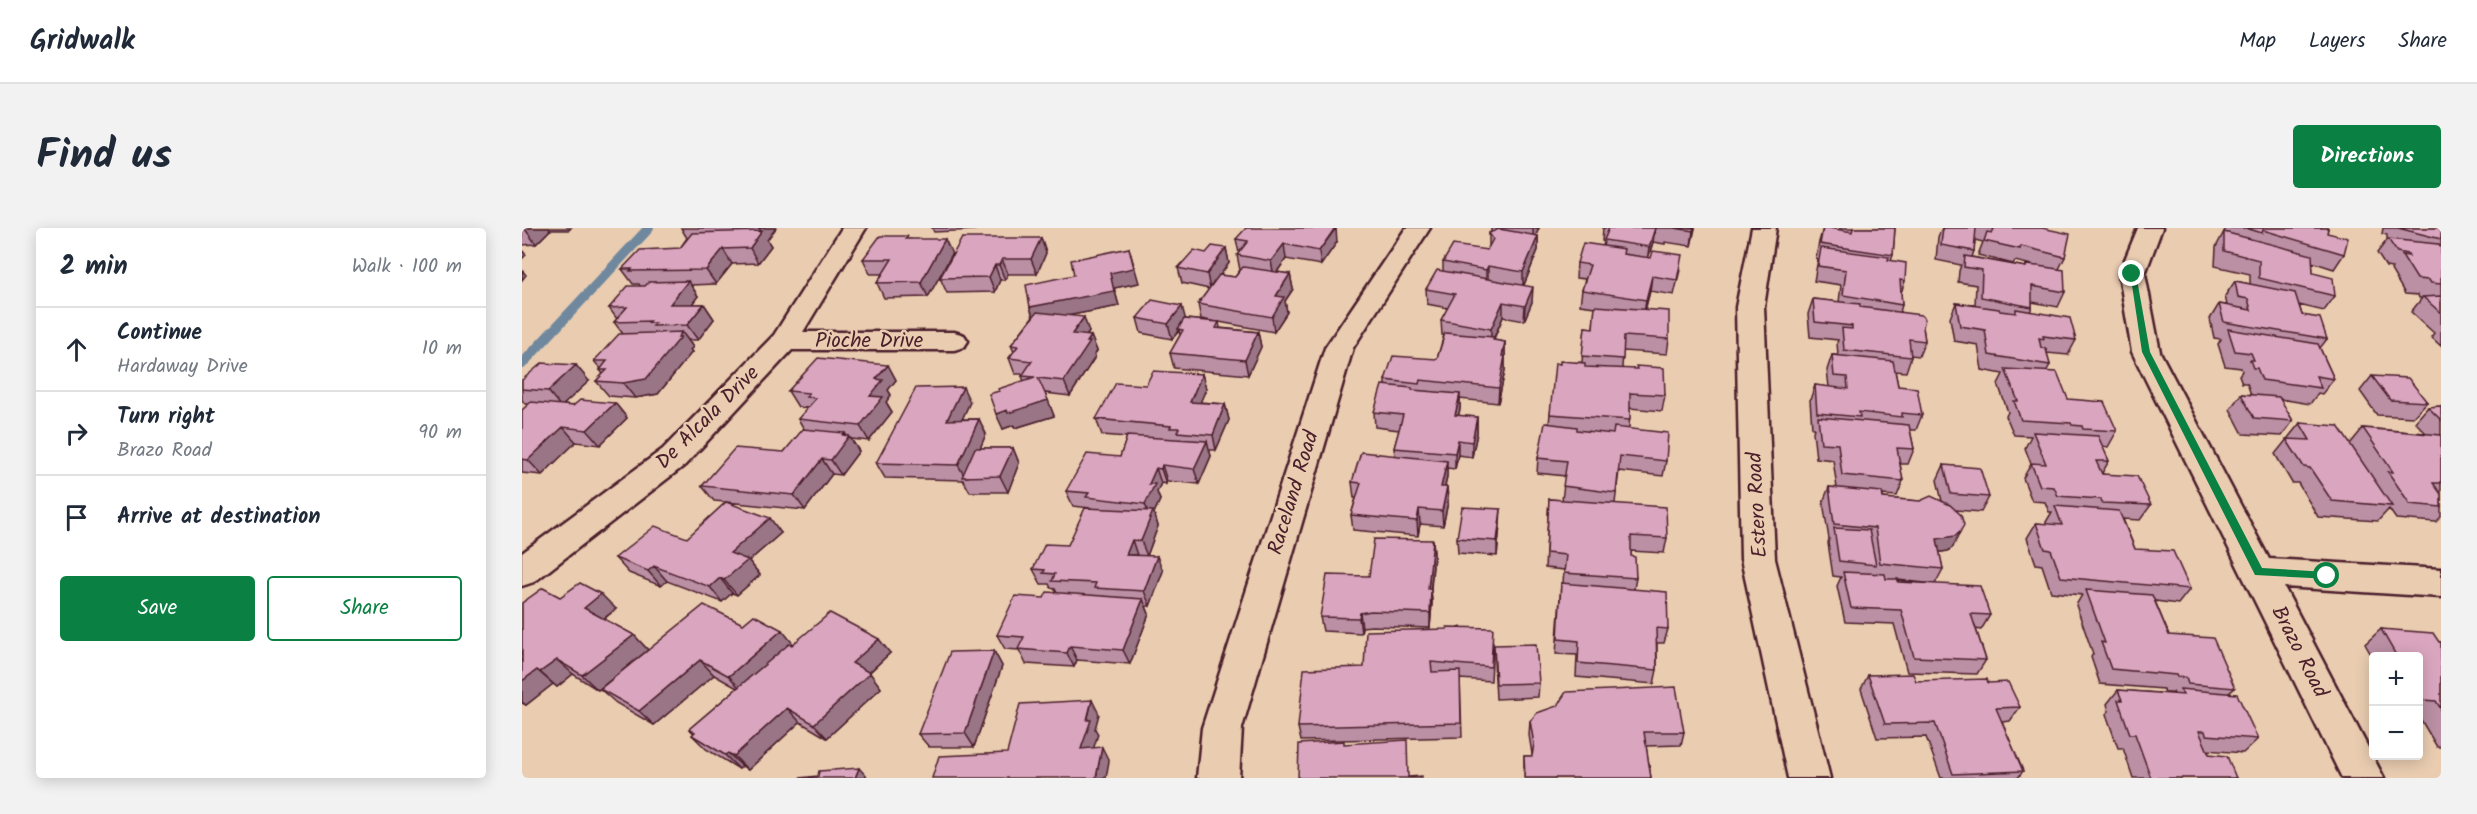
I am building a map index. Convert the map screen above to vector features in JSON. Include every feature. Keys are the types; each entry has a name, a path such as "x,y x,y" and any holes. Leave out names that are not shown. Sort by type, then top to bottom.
{"street":[{"name":"De Alcala Drive","path":"522,572 674,457 784,341 854,228"},
{"name":"Raceland Road","path":"1218,778 1222,728 1338,348 1418,228"},
{"name":"Estero Road","path":"1764,228 1750,307 1758,559 1809,778"},
{"name":"Brazo Road","path":"2150,228 2132,274 2146,352 2363,778"},
{"name":"Pioche Drive","path":"784,341 954,341"},
{"path":"2259,572 2441,583"}],"building":[{"path":"1246,228 1335,228 1319,251 1284,244 1271,261 1237,255 1248,241 1236,239"},
{"path":"1609,228 1655,228 1649,247 1604,240"},
{"path":"1674,228 1694,228 1693,231"},
{"path":"1823,228 1852,232 1853,228 1895,228 1893,255 1820,244"},
{"path":"1943,228 1976,228 1974,251 1941,245"},
{"path":"1991,228 2042,228 2070,234 2065,257 2021,246 2020,249 1984,241 1987,232 1992,233 1994,229"},
{"path":"2246,228 2328,228 2327,233 2348,238 2344,254 2263,230 2262,233"},
{"path":"2398,228 2441,228 2441,239"},
{"path":"1499,229 1538,236 1523,272 1488,266 1486,270 1443,262 1453,245 1487,250 1493,239 1489,233"},
{"path":"762,231 750,248 723,249 706,270 630,271 632,269 622,269 640,250 680,248 692,233"},
{"path":"2224,232 2312,255 2313,273 2333,278 2335,296 2259,278 2259,260 2224,251"},
{"path":"880,236 945,239 921,282 877,283 892,259 863,259"},
{"path":"962,238 1041,238 1031,259 1002,259 999,265 995,265 989,277 940,278"},
{"path":"2388,239 2438,244 2441,248 2441,284 2417,279 2402,255 2409,256 2408,254 2397,252"},
{"path":"1583,243 1624,249 1623,254 1651,258 1653,251 1682,255 1677,280 1652,276 1646,300 1582,290 1590,265 1577,263"},
{"path":"1212,246 1226,248 1207,274 1178,268 1194,250 1206,253"},
{"path":"1129,248 1134,268 1110,273 1114,291 1030,307 1026,285 1074,275 1071,260"},
{"path":"1821,248 1889,257 1888,260 1906,263 1905,281 1900,280 1902,305 1843,295 1846,270 1818,266"},
{"path":"1965,256 2026,267 2026,265 2064,270 2065,292 2032,286 2032,307 1981,297 1982,270 1964,267"},
{"path":"1243,267 1290,274 1276,296 1284,297 1272,317 1198,304 1219,275 1235,277"},
{"path":"1437,270 1533,287 1525,306 1503,302 1491,329 1441,320 1455,294 1426,289"},
{"path":"688,281 670,304 704,304 687,325 653,326 655,323 648,323 650,321 614,322 627,307 609,308 628,286 645,286 649,282"},
{"path":"2235,281 2295,293 2302,315 2320,318 2327,339 2224,322 2219,304 2251,310 2248,299 2238,297"},
{"path":"2441,296 2441,313 2423,297"},
{"path":"1813,299 1860,304 1860,307 1921,315 1925,319 1923,327 1925,341 1909,339 1911,357 1844,350 1842,328 1852,329 1852,326 1815,322"},
{"path":"1152,300 1182,306 1168,324 1137,318"},
{"path":"1956,303 2000,311 2016,313 2016,309 2070,318 2076,340 2043,336 2044,339 2039,338 2041,348 2046,349 2050,365 1989,355 1985,330 1960,326"},
{"path":"1595,306 1669,311 1669,339 1624,336 1623,359 1582,356 1585,327 1593,328"},
{"path":"1037,312 1084,317 1072,334 1091,336 1087,342 1090,342 1064,381 1038,378 1048,400 1008,413 1007,410 996,414 989,394 1035,377 1022,376 1032,361 1009,358 1018,346 1011,345"},
{"path":"1184,319 1219,322 1216,328 1258,332 1245,360 1170,353 1183,330 1178,329"},
{"path":"2228,329 2318,344 2334,379 2316,376 2321,388 2262,380 2257,368 2253,368 2250,360 2254,360 2251,353 2235,351"},
{"path":"682,332 678,337 681,337 646,379 623,383 596,381 607,370 600,370 607,361 594,361 619,334"},
{"path":"1445,333 1494,337 1493,340 1505,342 1502,356 1505,356 1499,388 1420,380 1419,384 1385,380 1393,356 1437,359"},
{"path":"1832,355 1893,361 1898,386 1917,388 1922,415 1902,413 1902,417 1859,412 1860,417 1817,413 1815,385 1848,389 1847,377 1834,376"},
{"path":"818,358 888,365 876,379 883,380 870,396 883,397 860,426 798,419 816,398 806,397 809,393 788,391"},
{"path":"1560,361 1585,363 1585,367 1664,368 1665,395 1630,393 1630,420 1550,414 1555,363 1560,364"},
{"path":"542,363 576,365 548,391 522,389 522,380"},
{"path":"2005,369 2057,372 2068,399 2104,402 2117,431 2083,429 2082,426 2071,423 2021,420 2014,401 2018,401"},
{"path":"1153,371 1202,374 1190,402 1225,404 1213,435 1177,432 1179,428 1170,428 1171,426 1096,419 1116,383 1146,385"},
{"path":"2372,376 2408,378 2427,402 2390,400"},
{"path":"1382,385 1460,394 1455,415 1477,417 1472,442 1458,440 1455,453 1394,448 1403,415 1374,412"},
{"path":"963,387 947,420 979,419 958,465 876,463 916,388"},
{"path":"2241,394 2279,397 2293,421 2254,418"},
{"path":"580,400 615,403 587,430 563,427 528,460 522,459 522,410 531,402 573,406"},
{"path":"2441,406 2441,420 2428,407"},
{"path":"1818,417 1909,425 1914,449 1897,448 1903,481 1842,475 1838,444 1821,443"},
{"path":"1545,423 1577,427 1577,430 1613,434 1614,427 1668,433 1666,461 1620,456 1616,493 1563,486 1567,461 1538,458"},
{"path":"2300,423 2338,426 2392,506 2332,501 2310,468 2304,467 2286,439 2310,440"},
{"path":"2363,428 2441,435 2441,483 2433,483 2441,494 2441,507 2410,504 2388,472 2393,472"},
{"path":"803,429 845,433 843,435 849,436 831,460 822,459 794,495 702,486 735,448 784,452"},
{"path":"2033,432 2098,436 2109,461 2096,461 2102,474 2137,476 2151,505 2102,503 2101,499 2058,496 2054,487 2040,486 2031,463 2046,464"},
{"path":"1127,436 1207,441 1194,469 1162,465 1161,469 1156,468 1149,484 1155,484 1145,504 1086,497 1089,493 1066,491 1087,454 1120,457"},
{"path":"975,448 1013,448 1000,476 962,477"},
{"path":"1361,452 1447,461 1441,487 1447,487 1442,511 1419,509 1417,521 1351,515 1361,483 1352,482"},
{"path":"1944,465 1980,468 1989,497 1951,494"},
{"path":"1829,487 1882,492 1883,498 1920,501 1931,496 1950,505 1961,515 1964,525 1955,536 1937,539 1943,569 1880,563 1875,528 1834,524"},
{"path":"1549,499 1666,507 1667,538 1631,536 1631,556 1635,557 1636,578 1564,573 1566,555 1546,553"},
{"path":"726,502 770,518 730,553 748,560 724,580 720,578 710,587 654,566 648,571 615,558 655,526 687,538"},
{"path":"2055,506 2119,511 2135,549 2173,551 2190,589 2061,577 2051,550 2045,549 2036,523 2062,525"},
{"path":"1462,507 1501,509 1497,541 1457,538"},
{"path":"1085,508 1153,511 1141,541 1132,540 1126,555 1157,556 1144,591 1094,588 1096,583 1052,581 1055,574 1033,569 1045,544 1068,545"},
{"path":"1834,528 1869,530 1876,565 1839,561"},
{"path":"1374,539 1433,540 1428,589 1431,589 1430,613 1371,611 1360,613 1359,618 1320,617 1327,575 1369,576"},
{"path":"1843,572 1885,574 1886,579 1898,579 1898,582 1980,586 1990,615 1971,614 1986,660 1914,657 1901,610 1851,608"},
{"path":"580,583 601,594 584,608 634,635 582,675 557,660 522,681 522,603 543,588 560,597"},
{"path":"1561,583 1667,592 1668,629 1656,628 1657,670 1578,663 1579,641 1558,639"},
{"path":"2086,590 2152,595 2169,635 2213,638 2235,688 2188,684 2186,678 2176,675 2111,669 2101,642 2105,643"},
{"path":"1047,592 1143,599 1123,650 1070,646 1067,653 1018,649 1024,637 997,635 1015,596 1044,598"},
{"path":"704,605 743,624 754,615 782,630 729,676 700,660 639,711 600,689"},
{"path":"830,613 879,639 852,663 870,673 814,724 787,708 734,756 728,753 725,755 692,735 695,732 689,729 789,644 792,645"},
{"path":"1447,627 1493,628 1491,667 1431,662 1432,672 1460,671 1461,723 1298,727 1304,669 1364,667 1366,631 1447,629"},
{"path":"2381,629 2433,633 2441,642 2441,709 2436,701 2423,700 2423,652 2394,652"},
{"path":"1536,644 1539,683 1496,684 1494,645"},
{"path":"994,651 965,733 918,734 950,652"},
{"path":"1913,674 1916,681 1987,679 1988,683 2008,682 2020,707 1996,708 2023,771 1953,774 1935,723 1885,724 1868,675"},
{"path":"1676,687 1684,732 1644,732 1651,778 1525,778 1524,756 1532,756 1534,744 1530,721 1537,713 1557,706 1566,692"},
{"path":"2180,689 2237,694 2258,739 2206,735 2205,731 2199,731 2209,754 2227,756 2236,778 2151,778 2135,734 2130,734 2118,700 2122,700 2118,690 2183,695"},
{"path":"1092,700 1087,720 1091,720 1081,749 1102,747 1096,778 932,778 939,756 1007,753 1020,704"},
{"path":"1407,740 1408,777 1422,776 1422,778 1298,778 1299,744"},
{"path":"859,768 855,778 799,778 818,776 819,771"}],"waterway":[{"path":"522,364 649,228"}],"route":[{"path":"2132,274 2146,352 2259,572 2327,576"}]}
